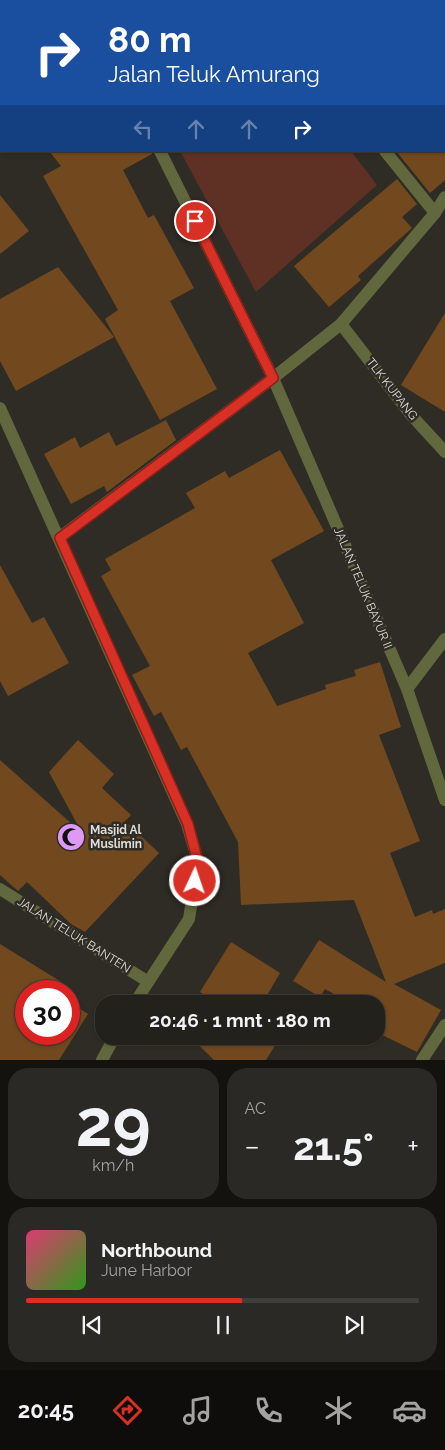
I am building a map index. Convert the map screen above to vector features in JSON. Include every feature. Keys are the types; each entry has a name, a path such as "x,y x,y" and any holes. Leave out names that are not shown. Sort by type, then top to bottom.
{"street":[{"name":"JALAN TELUK BAYUR II","path":"160,152 273,378 407,690 445,800"},
{"path":"386,152 435,213"},
{"path":"60,538 273,378 341,324 435,213 445,197"},
{"name":"TLK KUPANG","path":"341,324 412,416 445,452"},
{"path":"0,408 188,824 198,862 189,919 139,995"},
{"path":"407,690 445,639"},
{"name":"JALAN TELUK BANTEN","path":"0,889 147,981"},
{"path":"422,1060 445,1025"},
{"path":"102,1060 111,1045"}],"shaded area":[{"path":"181,152 352,152 377,185 256,292"}],"building":[{"path":"50,152 152,152 152,154 123,170 148,218 154,215 194,288 170,301 217,389 160,420 105,319 118,310 43,176 61,166"},
{"path":"397,152 445,152 445,180 430,193"},
{"path":"397,179 417,204 402,217 412,228 358,276 361,280 329,307 294,266"},
{"path":"0,195 29,231 0,254"},
{"path":"58,267 114,337 16,391 0,361 0,299"},
{"path":"445,313 445,412 401,385"},
{"path":"166,420 176,440 107,492 104,486 71,504 44,454 75,437 80,448 109,432 116,446"},
{"path":"280,450 324,531 271,560 304,623 248,653 277,706 326,689 325,685 356,676 354,670 380,662 401,727 379,735 420,841 390,853 415,917 432,910 433,914 445,909 445,963 394,984 441,1010 417,1052 385,1036 385,995 336,995 325,989 321,995 317,995 293,981 319,940 386,982 354,900 241,905 238,842 187,747 181,750 161,712 154,716 132,675 150,666 101,576 111,570 105,559 195,508 186,493 225,471 229,478"},
{"path":"0,565 32,623 44,617 69,663 8,696 0,681"},
{"name":"Masjid Al Muslimin","path":"78,740 114,774 102,788 131,815 125,821 159,853 85,932 71,924 27,882 18,891 0,875 0,760 82,833 49,772"},
{"path":"231,942 280,973 267,995 205,995 200,992"},
{"path":"0,944 58,980 15,980 15,1045 68,1045 59,1060 0,1060"},
{"path":"80,1009 88,1014 80,1027"},
{"path":"198,1045 275,1045 266,1060 214,1060"}],"place":[{"name":"Masjid Al Muslimin","path":"71,837"}],"route":[{"path":"195,221 273,378 60,538 188,824 198,862 195,881"}]}
